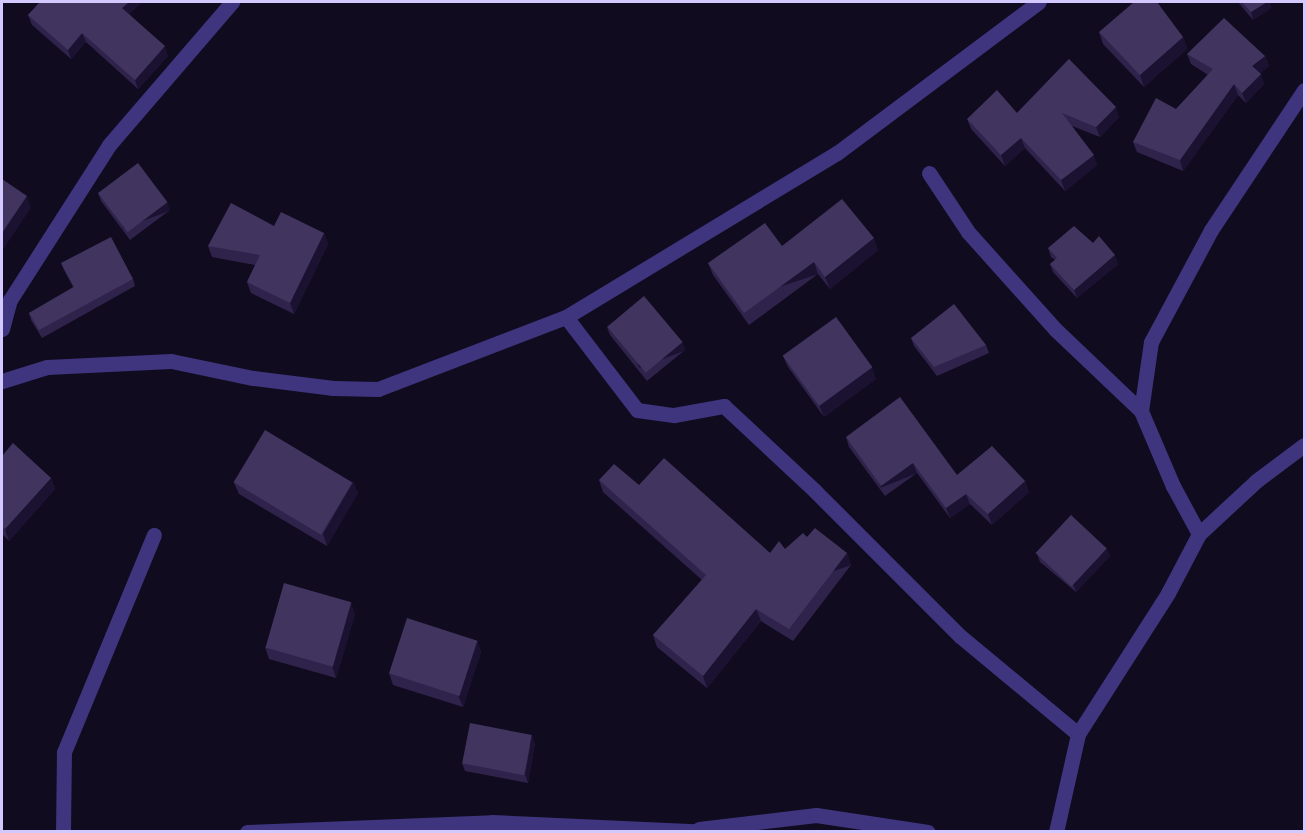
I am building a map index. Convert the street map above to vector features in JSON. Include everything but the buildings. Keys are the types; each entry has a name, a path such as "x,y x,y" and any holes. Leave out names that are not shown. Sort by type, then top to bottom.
{"street":[{"path":"2,329 10,300 110,145 232,2"},
{"path":"2,381 47,367 171,361 253,378 333,388 378,389 566,317 837,153 1039,2"},
{"path":"1141,411 1151,342 1211,230 1305,90"},
{"path":"928,173 968,232 1056,330 1141,411 1173,486 1199,534"},
{"path":"566,317 637,410 674,415 724,406 815,491 960,636 1078,734"},
{"path":"1056,831 1078,734 1168,593 1199,534 1256,481 1305,445"},
{"path":"63,831 64,752 154,535"},
{"path":"247,831 492,826 705,830 816,815 928,831"}]}
